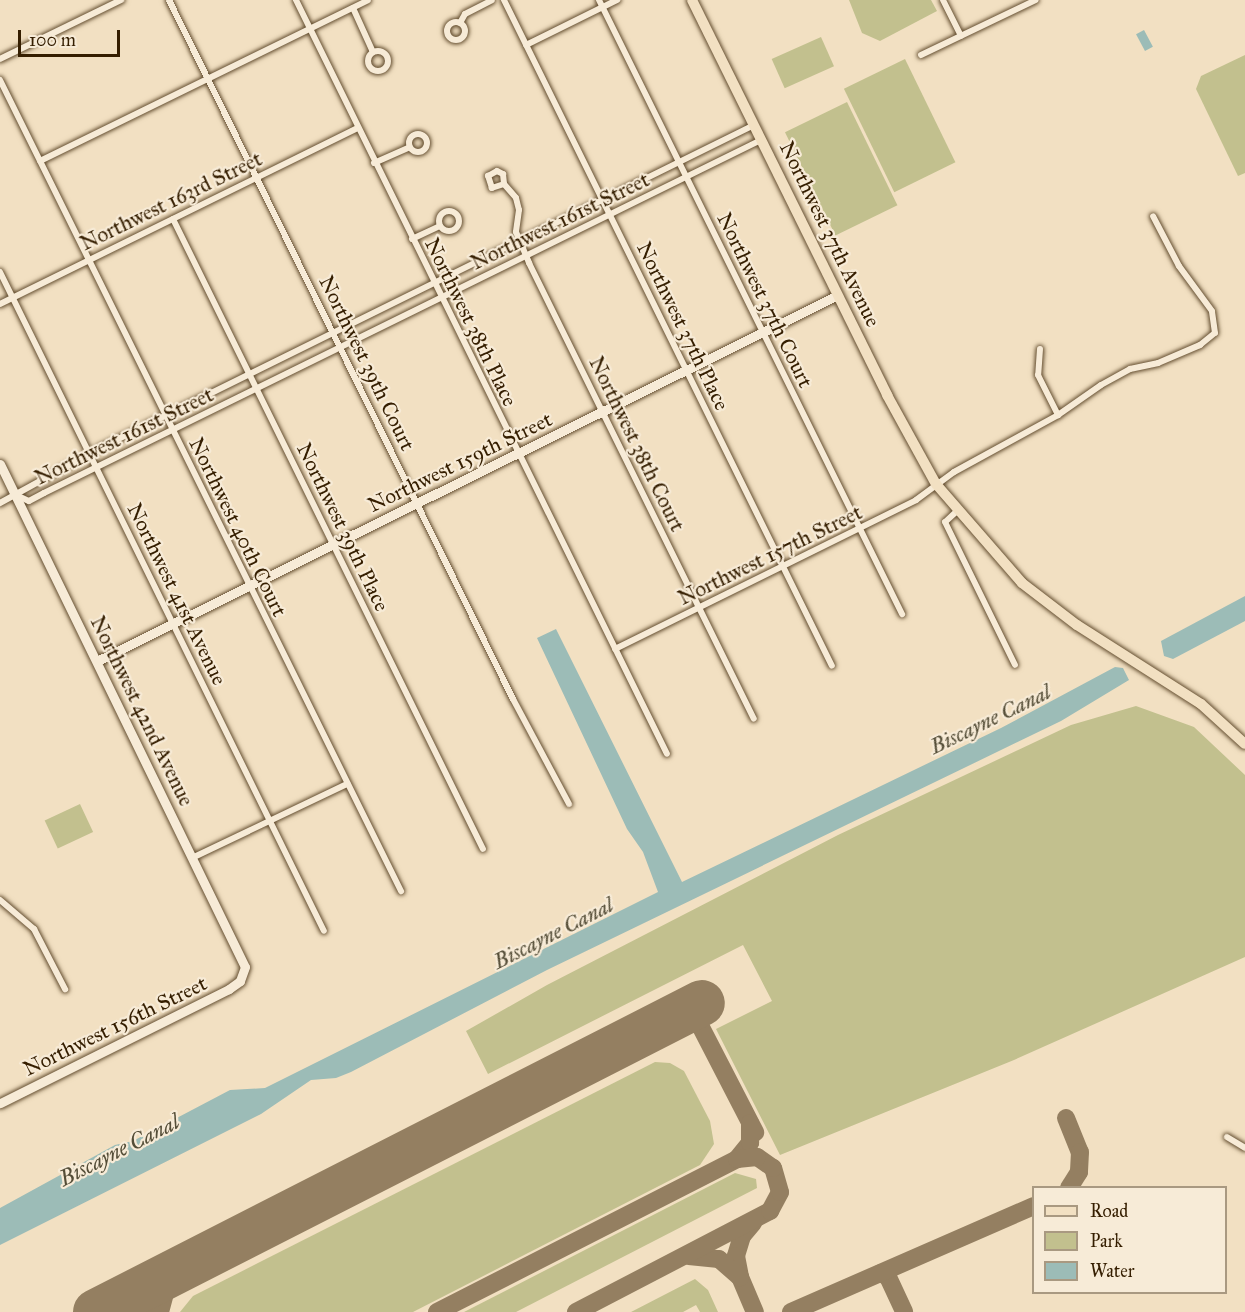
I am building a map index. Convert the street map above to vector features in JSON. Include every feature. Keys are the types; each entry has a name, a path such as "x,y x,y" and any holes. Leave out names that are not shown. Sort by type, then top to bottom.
{"main road":[{"name":"Northwest 37th Avenue","path":"692,0 838,295 936,484 957,511 1022,583 1077,625 1192,697 1245,744"}],"street":[{"path":"0,59 121,0"},
{"name":"Northwest 39th Court","path":"169,0 258,177 340,348 569,804"},
{"name":"Northwest 38th Place","path":"296,0 374,163 667,754"},
{"path":"40,161 369,0"},
{"path":"460,23 465,14 492,0"},
{"name":"Northwest 37th Place","path":"504,0 832,666"},
{"name":"Northwest 37th Court","path":"599,0 902,614"},
{"path":"526,45 617,0"},
{"path":"943,0 961,36"},
{"path":"921,55 1036,0"},
{"path":"353,8 373,52"},
{"name":"Northwest 40th Court","path":"0,80 248,586 401,891"},
{"name":"Northwest 161st Street","path":"754,125 22,487 16,495 29,501 762,140"},
{"name":"Northwest 163rd Street","path":"0,304 357,128"},
{"path":"374,163 410,147"},
{"name":"Northwest 38th Court","path":"504,184 519,205 516,232 519,241 754,719"},
{"name":"Northwest 157th Street","path":"615,649 916,500 936,484 1058,416 1130,369 1158,363 1200,345 1215,333 1212,311 1179,266 1153,216"},
{"name":"Northwest 39th Place","path":"173,219 483,849"},
{"path":"412,239 440,226"},
{"name":"Northwest 41st Avenue","path":"0,272 324,931"},
{"name":"Northwest 159th Street","path":"97,661 838,295"},
{"path":"1040,349 1038,375 1058,416"},
{"name":"Northwest 42nd Avenue","path":"0,464 243,957 243,976"},
{"path":"0,503 16,495"},
{"path":"957,511 945,522 1015,665"},
{"path":"194,857 347,784"},
{"path":"0,900 34,929 65,989"},
{"name":"Northwest 156th Street","path":"0,1103 229,990 243,976"},
{"path":"1227,1137 1245,1148"}],"green space":[{"path":"849,0 931,0 937,11 880,41 862,33"},
{"path":"821,37 834,66 785,88 772,59"},
{"path":"1245,55 1245,173 1238,176 1196,89 1201,76"},
{"path":"905,59 955,162 894,192 844,89"},
{"path":"847,102 897,205 835,236 785,132"},
{"path":"1136,706 1194,727 1245,775 1245,957 1014,1060 780,1155 716,1029 772,1001 743,945 488,1074 466,1031 547,985 838,835 1071,725"},
{"path":"80,804 93,832 58,849 45,820"},
{"path":"655,1062 670,1063 684,1071 710,1121 714,1144 700,1165 413,1312 180,1312 193,1296"},
{"path":"735,1173 756,1179 757,1188 516,1312 464,1312"},
{"path":"695,1279 708,1290 718,1312 700,1312 696,1305 683,1312 631,1312"}],"water":[{"path":"1144,30 1153,47 1145,51 1136,34"},
{"path":"1245,596 1245,621 1173,659 1164,656 1161,641"},
{"name":"Biscayne Canal","path":"556,629 682,882 1001,728 1115,667 1123,668 1129,680 1061,721 547,970 351,1072 336,1078 311,1080 261,1114 0,1245 0,1208 115,1145 133,1141 230,1090 265,1088 658,892 643,852 627,829 537,638"}],"taxiway":[{"path":"691,1008 755,1132"},
{"path":"1066,1118 1080,1152 1079,1172 1070,1186"},
{"path":"437,1312 737,1159 750,1143 750,1123"},
{"path":"576,1312 770,1211 780,1192 773,1168 757,1157 737,1159"},
{"path":"791,1312 1032,1207"},
{"path":"753,1223 742,1236 736,1256 740,1277 755,1312"},
{"path":"689,1256 719,1259 740,1277"},
{"path":"160,1312 167,1285 181,1269"},
{"path":"881,1273 888,1277 904,1312"},
{"path":"112,1304 135,1306 151,1312"}],"runway":[{"path":"96,1312 702,1003"}]}
